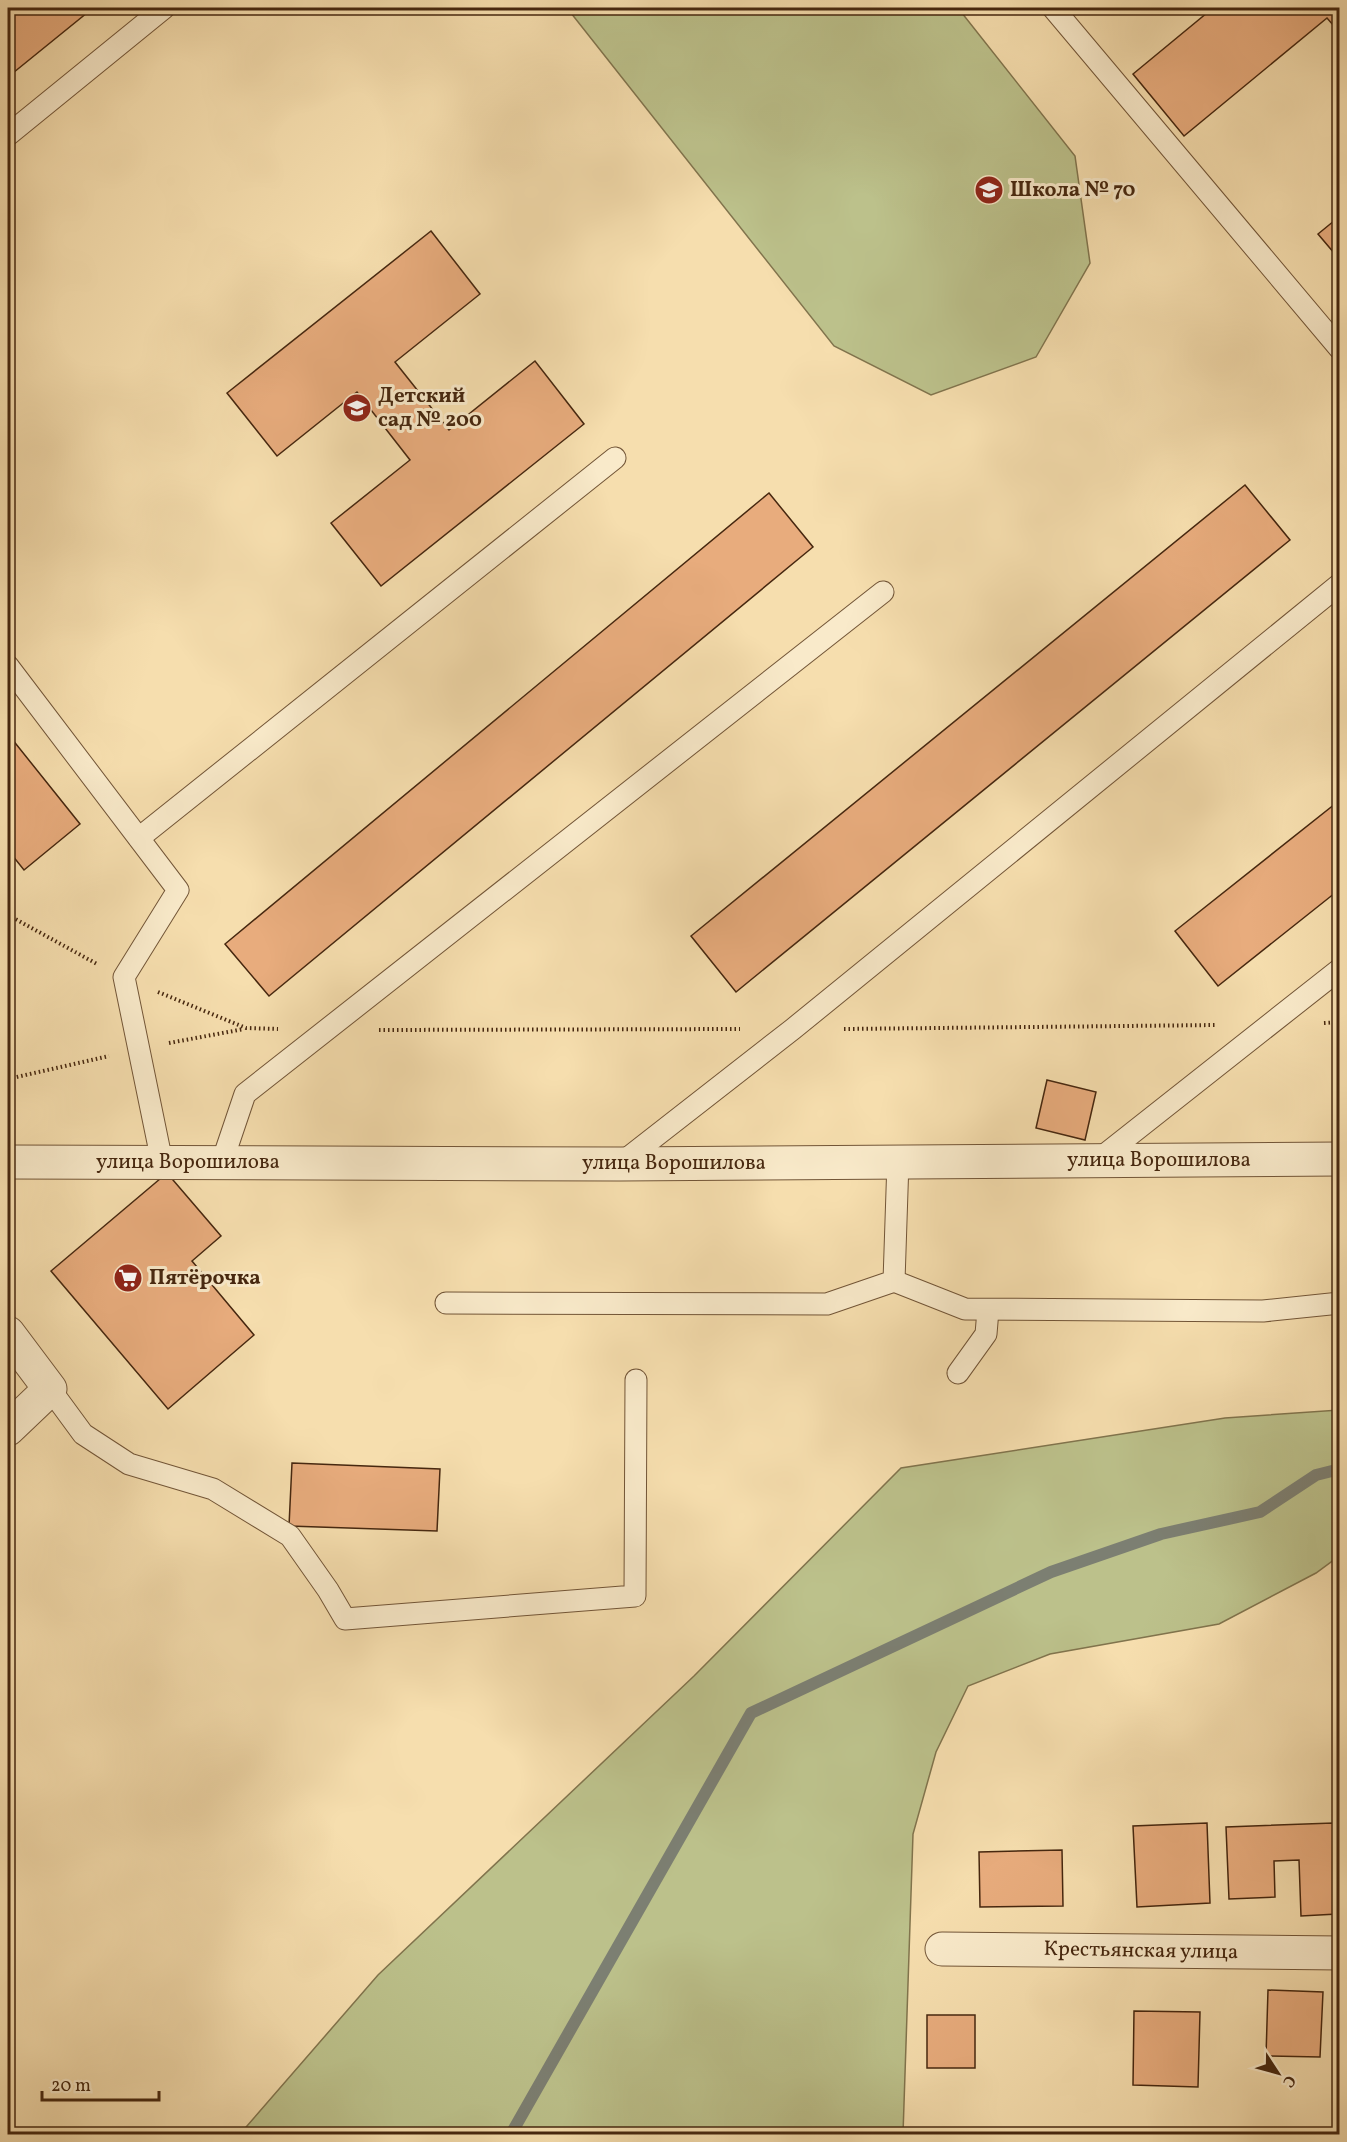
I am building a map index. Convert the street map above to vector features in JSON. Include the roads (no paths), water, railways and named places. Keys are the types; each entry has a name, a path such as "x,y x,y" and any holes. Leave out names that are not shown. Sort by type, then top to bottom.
{"street":[{"name":"улица Ворошилова","path":"8,1162 620,1164 1340,1159"},
{"path":"8,1333 50,1389 8,1429"},
{"name":"Крестьянская улица","path":"942,1949 1340,1953"}],"lane":[{"path":"8,135 164,8"},
{"path":"1053,8 1340,349"},
{"path":"139,838 615,458"},
{"path":"620,1164 793,1029 1340,584"},
{"path":"222,1162 245,1094 883,592"},
{"path":"8,666 178,890 124,977 162,1162"},
{"path":"1098,1160 1340,969"},
{"path":"894,1281 898,1161"},
{"path":"446,1303 827,1304 894,1281 965,1310 1263,1311 1340,1303"},
{"path":"958,1373 986,1334 988,1310"},
{"path":"50,1389 84,1434 129,1464 213,1489 290,1536 328,1590 345,1619 635,1596 636,1380"}],"waterway":[{"path":"511,2134 751,1713 1051,1572 1161,1534 1260,1512 1316,1475 1340,1469"}],"place":[{"name":"Школа № 70","path":"989,190"},
{"name":"Детский сад № 200","path":"357,408"},
{"name":"Пятёрочка","path":"128,1278"}]}
